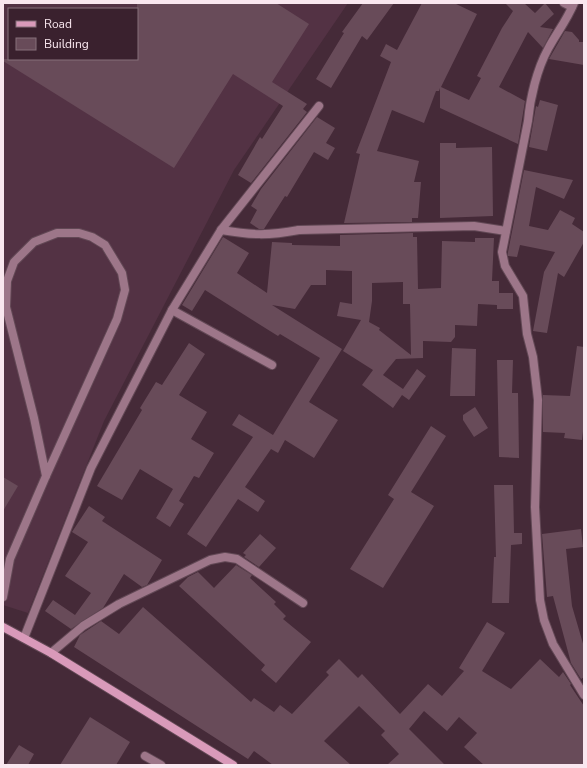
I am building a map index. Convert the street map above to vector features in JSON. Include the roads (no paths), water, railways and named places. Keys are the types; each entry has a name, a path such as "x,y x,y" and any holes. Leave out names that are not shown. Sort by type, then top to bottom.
{"street":[{"path":"564,3 573,5 566,21 548,50 530,100 528,121 502,252 505,266 523,296 527,334 533,357 538,400 536,507 540,600 544,620 553,644 584,695"},
{"path":"24,638 91,468 172,310 221,230 319,106"},
{"path":"221,230 257,235 274,235 299,230 474,226 506,231"},
{"path":"3,597 10,559 117,319 125,290 122,273 105,245 92,237 79,233 57,233 34,242 14,262 7,281 6,307 34,418 46,476"},
{"path":"172,310 272,365"},
{"path":"51,654 83,626 119,604 210,560 225,557 237,559 303,603"},
{"path":"3,620 3,627 51,654 233,765"},
{"path":"145,756 161,765"}]}
